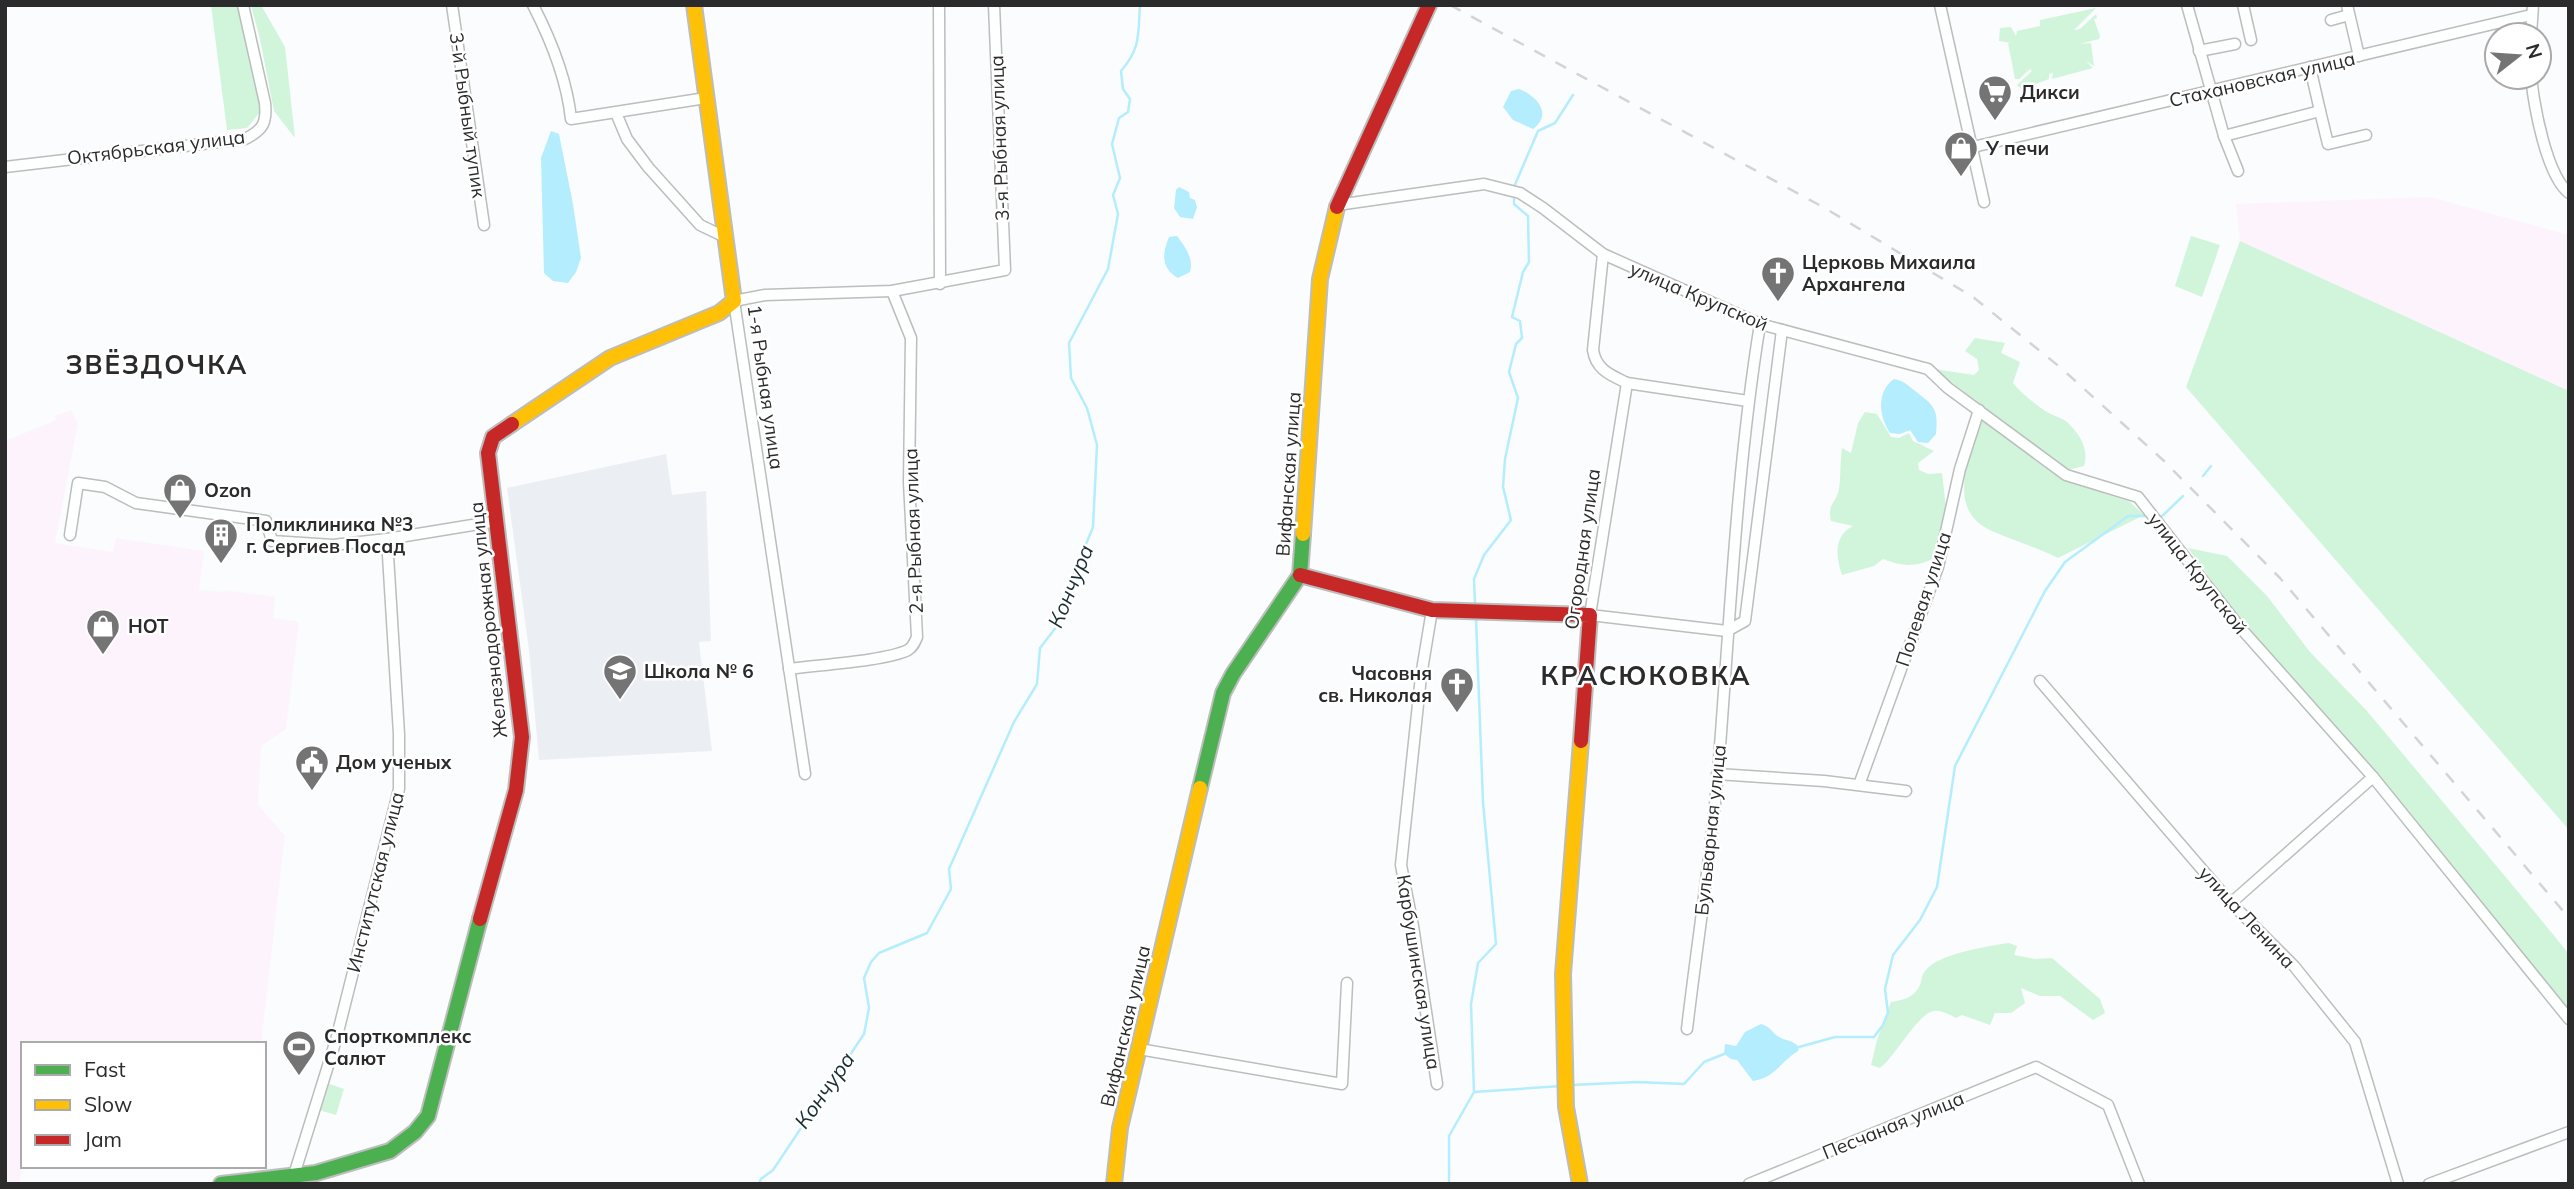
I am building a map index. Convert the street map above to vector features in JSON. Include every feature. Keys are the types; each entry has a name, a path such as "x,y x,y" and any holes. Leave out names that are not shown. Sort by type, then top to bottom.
{"street":[{"name":"Октябрьская улица","path":"5,167 245,139 260,131 267,119 265,103 243,5"},
{"name":"3-й Рыбный тупик","path":"452,5 484,225"},
{"path":"533,5 546,30 569,102 571,119 706,98"},
{"name":"1-я Рыбная улица","path":"694,5 734,300 805,774"},
{"path":"939,5 940,284"},
{"name":"3-я Рыбная улица","path":"994,5 1004,270"},
{"name":"Вифанская улица","path":"1114,1184 1120,1129 1223,693 1240,663 1300,575 1320,279 1338,205 1429,5"},
{"path":"1940,5 1983,202"},
{"path":"2188,5 2224,136 2238,171"},
{"path":"2243,5 2251,40"},
{"path":"2331,20 2348,10 2359,56"},
{"name":"Стахановская улица","path":"1973,147 2359,56 2532,10"},
{"path":"2199,51 2235,44"},
{"path":"2310,67 2328,144 2366,135"},
{"path":"2534,91 2549,158 2561,187 2569,192"},
{"path":"2224,136 2320,111"},
{"path":"616,113 627,139 648,167 700,225 725,237"},
{"name":"улица Крупской","path":"1338,205 1484,184 1520,193 1603,254 1760,324 1928,369 1948,388 2066,475 2138,497 2238,625 2373,777 2569,1019"},
{"path":"1603,254 1593,350 1594,358 1603,370 1627,383 1748,401"},
{"name":"Железнодорожная улица","path":"221,1184 339,1167 390,1151 415,1132 430,1110 453,1015 516,790 522,737 488,453 493,437 610,358 719,313 734,300 765,295 892,291 1004,270"},
{"name":"2-я Рыбная улица","path":"789,669 909,650 917,637 909,482 911,338 892,291"},
{"name":"Бульварная улица","path":"1687,1029 1717,774 1748,401 1760,324"},
{"path":"1300,575 1432,610 1590,615 1727,631 1745,621 1782,330"},
{"name":"Огородная улица","path":"1580,1184 1566,1107 1563,974 1590,615 1627,383"},
{"name":"Полевая улица","path":"1859,785 1938,567 1960,469 1979,410"},
{"path":"70,535 78,482 104,486 136,503 266,521 272,541 333,545 497,521"},
{"name":"Институтская улица","path":"294,1175 335,1040 399,789 399,734 387,539"},
{"name":"Карбушинская улица","path":"1432,610 1421,676 1401,865 1437,1084"},
{"name":"улица Ленина","path":"2040,681 2231,903 2294,966 2355,1042 2398,1184"},
{"path":"1717,774 1824,781 1906,791"},
{"path":"2231,903 2373,777"},
{"path":"1139,1049 1342,1084 1347,983"},
{"name":"Песчаная улица","path":"1749,1184 2036,1067 2108,1104 2139,1184"},
{"path":"2429,1184 2569,1132"}],"shaded area":[{"path":"2430,197 2569,235 2569,391 2240,241 2236,204"},
{"path":"71,410 78,424 55,543 113,552 116,538 204,551 199,590 224,590 275,597 273,618 299,622 286,729 261,746 258,805 285,836 261,1042 21,1042 22,1168 19,1184 5,1184 5,441 56,420 55,416"},
{"path":"666,454 672,495 706,491 711,641 699,642 712,751 539,760 529,650 507,488"}],"green space":[{"path":"211,5 239,6 255,75 260,112 247,128 227,130"},
{"path":"251,5 261,5 285,47 295,138 274,111"},
{"path":"2096,8 2074,30 2080,29 2096,14 2097,18 2094,19 2099,39 2080,44 2091,43 2094,66 2086,61 2093,68 2052,79 2053,73 2049,74 2049,79 2022,89 2017,85 2032,71 2030,69 2019,79 2015,79 2008,43 2012,43 1999,41 2000,28 2011,27 2016,36 2017,31 2040,26 2040,20"},
{"path":"2191,236 2220,245 2202,297 2175,286"},
{"path":"2240,241 2569,391 2569,830 2186,387"},
{"path":"1975,338 2005,343 2001,353 2020,362 2013,383 2038,406 2065,420 2072,427 2084,448 2084,466 2068,470 1934,369 1974,375 1979,370 1977,359 1965,351"},
{"path":"1865,412 1877,414 1891,437 1899,438 1909,433 1913,441 1934,451 1918,463 1919,470 1928,474 1942,473 1946,508 1935,558 1909,565 1883,559 1874,566 1842,575 1838,561 1839,541 1853,526 1831,521 1830,510 1839,489 1842,448 1851,453 1858,423"},
{"path":"1981,420 2079,485 2130,502 2144,515 2058,558 1992,531 1977,522 1968,510 1965,496 1967,465"},
{"path":"2188,548 2227,556 2267,596 2310,652 2367,711 2519,893 2569,954 2569,1012 2244,624"},
{"path":"2009,943 2017,946 2014,955 2035,959 2052,958 2100,999 2105,1013 2093,1020 2060,996 2040,996 2021,988 2025,1003 2011,1013 1995,1013 1990,1025 1962,1015 1956,1018 1940,1011 1928,1013 1880,1068 1871,1065 1891,1002 1914,994 1931,965 1951,955"},
{"path":"327,1083 344,1089 336,1115 319,1110"}],"water":[{"path":"1519,89 1532,96 1540,106 1542,117 1533,129 1513,120 1503,107 1511,91"},
{"path":"551,131 559,134 581,258 568,283 553,281 544,273 541,158"},
{"path":"1179,187 1189,192 1190,198 1195,200 1197,207 1193,219 1180,217 1174,208 1176,190"},
{"path":"1177,236 1191,262 1190,272 1178,278 1168,270 1164,260 1169,237"},
{"path":"1894,379 1907,384 1933,408 1936,434 1928,443 1918,442 1910,430 1900,434 1890,433 1886,426 1882,397 1888,384"},
{"path":"1761,1024 1799,1047 1798,1051 1772,1073 1753,1081 1737,1060 1724,1054 1725,1044 1736,1046 1745,1032"}],"waterway":[{"name":"Кончура","path":"759,1184 761,1179 773,1170 864,1034 869,1008 864,978 871,962 879,953 927,933 951,889 949,869 1014,722 1037,684 1040,648 1057,626 1065,596 1093,527 1097,445 1087,408 1071,378 1069,343 1108,269 1118,214 1113,195 1120,178 1112,144 1119,118 1128,112 1130,99 1123,89 1121,71 1135,48 1140,5"},
{"path":"1514,187 1538,131 1555,123 1573,95"},
{"path":"1475,603 1474,579 1484,555 1511,520 1503,487 1505,459 1518,398 1509,372 1516,344 1522,338 1520,321 1512,317 1523,272 1529,262 1528,216 1514,204 1514,199"},
{"path":"2203,476 2211,466"},
{"path":"2161,517 2183,496"},
{"path":"1799,1047 1835,1037 1874,1037 1883,1025 1888,1013 1885,989 1893,955 1920,920 1937,887 1955,766 2045,591 2065,562 2128,516 2145,516 2151,519"},
{"path":"1474,1092 1471,1004 1478,963 1496,944 1483,802 1476,619"},
{"path":"1571,1085 1637,1082 1684,1084 1704,1062 1724,1054"},
{"path":"1449,1184 1449,1136 1474,1092 1561,1086"}],"railway":[{"path":"1450,5 1823,207 1973,297 2061,368 2163,460 2280,578 2569,918"}],"traffic: fast":[{"path":"1200,788 1223,693 1300,575 1303,534"},
{"path":"221,1184 316,1173 390,1151 415,1132 428,1116 480,919"}],"traffic: slow":[{"path":"512,424 610,358 719,313 734,301 694,5"},
{"path":"1303,534 1320,279 1337,207"},
{"path":"1580,1184 1566,1107 1563,974 1581,741"},
{"path":"1114,1184 1120,1128 1200,788"}],"traffic: jam":[{"path":"1337,207 1429,5"},
{"path":"480,919 516,790 522,737 488,453 493,437 512,424"},
{"path":"1300,575 1432,610 1590,615 1581,741"}],"place":[{"name":"Дикси","path":"1995,122"},
{"name":"У печи","path":"1961,178"},
{"name":"Церковь Михаила Архангела","path":"1778,303"},
{"name":"Ozon","path":"180,520"},
{"name":"Поликлиника №3 г. Сергиев Посад","path":"221,565"},
{"name":"НОТ","path":"103,656"},
{"name":"Школа № 6","path":"620,701"},
{"name":"Часовня св. Николая","path":"1457,714"},
{"name":"Дом ученых","path":"312,792"},
{"name":"Спорткомплекс Салют","path":"299,1077"}],"district":[{"name":"ЗВЁЗДОЧКА","path":"157,364"},
{"name":"КРАСЮКОВКА","path":"1646,675"}]}
